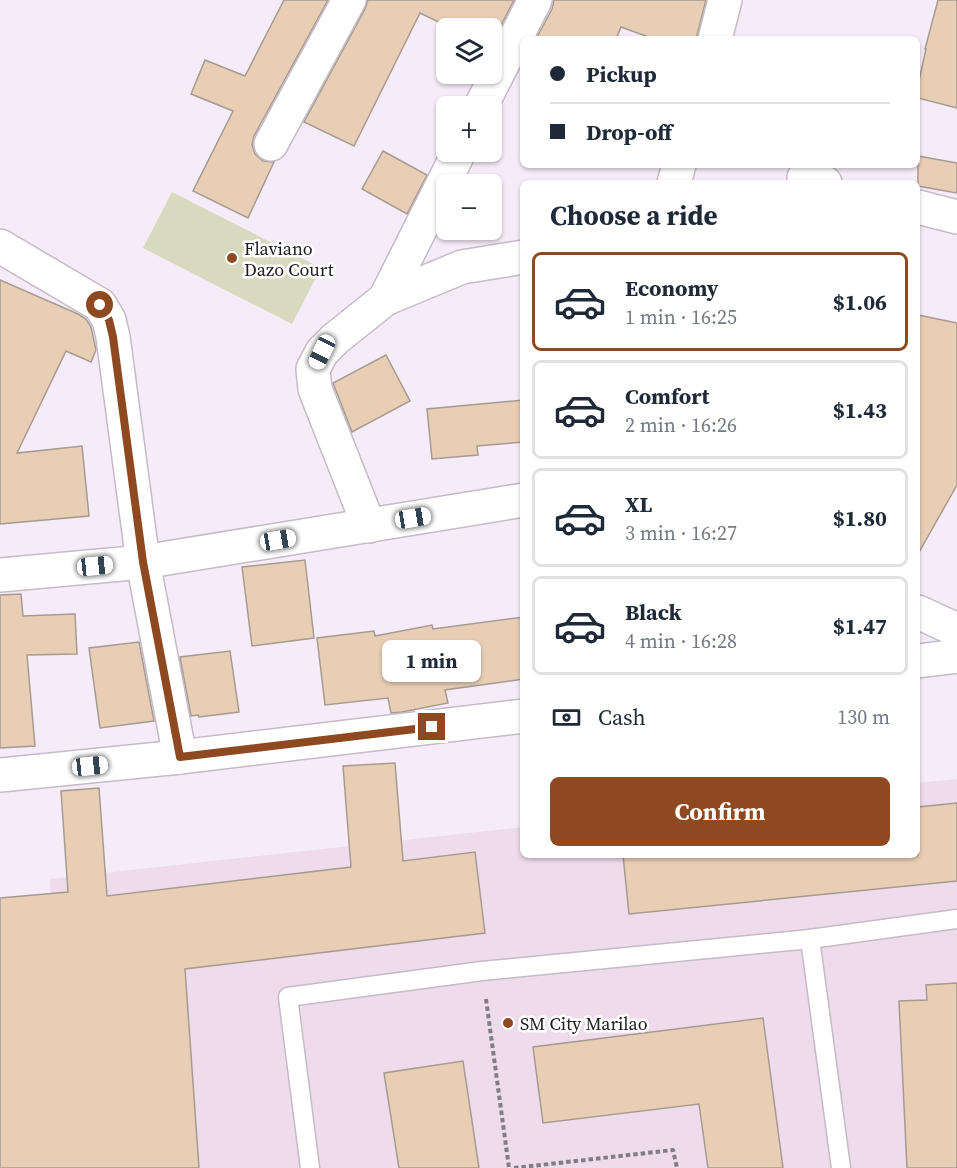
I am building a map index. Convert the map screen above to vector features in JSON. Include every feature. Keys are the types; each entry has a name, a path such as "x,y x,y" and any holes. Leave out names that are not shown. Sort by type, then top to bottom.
{"street":[{"path":"271,144 349,0"},
{"path":"487,96 535,0"},
{"path":"716,36 725,0"},
{"path":"385,299 454,162"},
{"path":"920,210 957,217"},
{"path":"0,246 100,305 109,320 143,562 180,757"},
{"path":"369,526 315,389 314,369 322,352 385,299 462,267 520,258"},
{"path":"0,575 143,562 520,501"},
{"path":"920,613 957,630"},
{"path":"920,662 957,656"},
{"path":"0,775 180,757 520,716"}],"lane":[{"path":"310,1168 288,997 482,971 810,939 957,919"},
{"path":"810,939 842,1168"}],"path":[{"path":"482,971 509,1168"},
{"path":"514,1168 673,1150 677,1168"}],"shaded area":[{"name":"SM City Marilao","path":"957,779 957,1168 67,1168 50,879 520,827 520,858 920,858 920,783"}],"green space":[{"name":"Flaviano Dazo Court","path":"172,192 321,268 292,324 143,248"}],"building":[{"path":"284,0 328,0 254,136 252,145 255,154 263,161 274,162 248,218 193,191 233,111 191,94 205,60 245,76"},
{"path":"368,0 514,0 502,23 502,18 436,18 436,21 420,13 354,146 304,122"},
{"path":"554,0 706,0 697,36 646,36 621,27 617,36 538,36 552,9"},
{"path":"938,0 957,0 957,108 920,99 920,76"},
{"path":"383,151 427,175 407,214 362,189"},
{"path":"920,156 957,163 957,193 920,186 920,180 918,180"},
{"path":"0,280 78,314 86,319 91,327 96,350 91,362 66,351 17,453 82,446 89,516 0,524"},
{"path":"920,315 957,323 957,485 920,550"},
{"path":"386,355 410,401 352,432 333,383"},
{"path":"520,400 520,442 477,446 478,455 432,459 427,409"},
{"path":"305,560 314,638 252,646 242,567"},
{"path":"21,594 23,616 75,614 77,654 27,655 35,746 0,748 0,595"},
{"path":"520,618 520,680 445,690 448,703 402,712 391,713 388,698 325,705 317,638 374,631 375,636 432,625 433,629"},
{"path":"139,642 154,721 100,728 89,648"},
{"path":"230,651 239,712 191,716 180,657"},
{"path":"395,763 403,861 475,852 485,933 185,969 199,1168 0,1168 0,898 68,892 61,791 99,788 107,896 351,867 343,766"},
{"path":"957,803 957,881 629,914 623,858 920,858 920,807"},
{"path":"957,983 957,1168 907,1168 899,1001 927,1000 926,985"},
{"path":"763,1018 783,1168 708,1168 699,1104 543,1123 533,1047"},
{"path":"463,1061 479,1168 399,1168 384,1073"}],"place":[{"name":"Flaviano Dazo Court","path":"232,258"},
{"name":"SM City Marilao","path":"508,1023"}],"route":[{"path":"100,305 109,320 113,337 143,562 180,757 432,727"}]}
